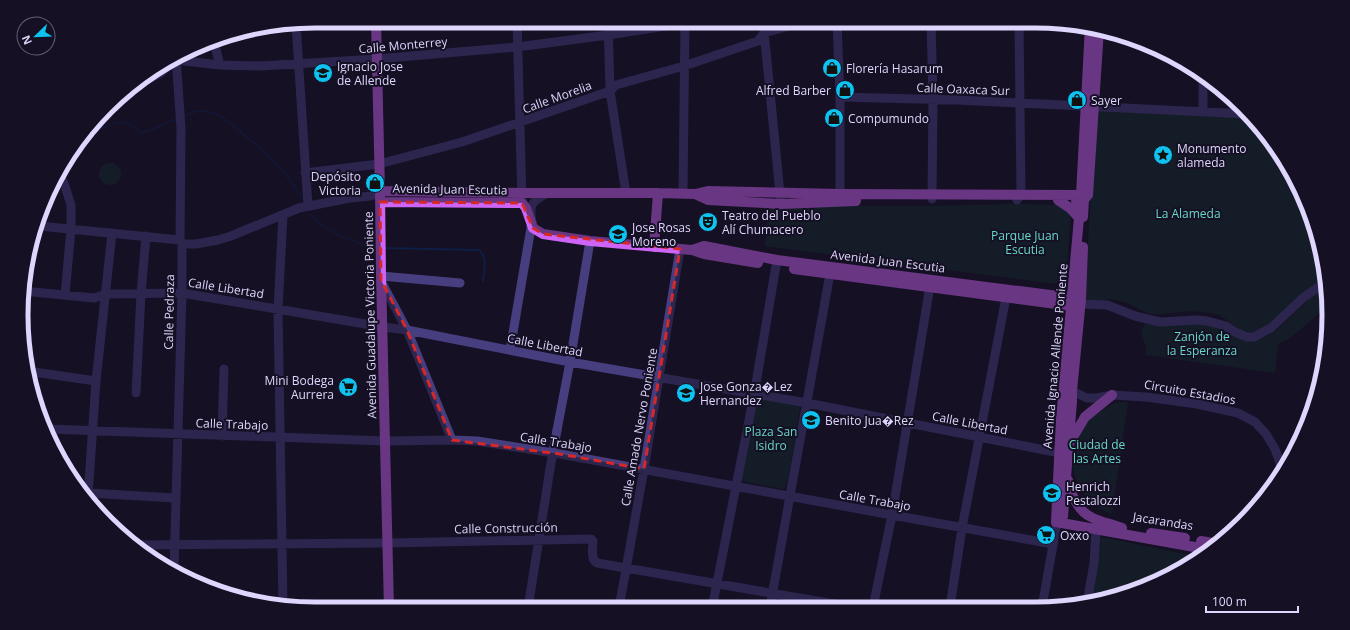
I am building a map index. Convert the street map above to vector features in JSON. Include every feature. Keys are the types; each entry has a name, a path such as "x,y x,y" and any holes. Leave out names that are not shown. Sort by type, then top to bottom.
{"main road":[{"name":"Avenida Guadalupe Victoria Poniente","path":"376,28 389,602"},
{"name":"Avenida Ignacio Allende Poniente","path":"1090,34 1090,107"},
{"name":"Avenida Ignacio Allende Poniente","path":"1058,521 1066,464 1072,401 1082,197 1098,36"},
{"name":"Avenida Juan Escutia","path":"380,191 522,198"},
{"name":"Avenida Juan Escutia","path":"380,202 522,198 547,193 695,194 708,191 780,193 840,198"},
{"path":"654,247 658,193"},
{"name":"Avenida Juan Escutia","path":"695,194 708,200 781,204 840,198 932,196 1082,197"},
{"name":"Avenida Juan Escutia","path":"1019,197 1058,200 1082,197"},
{"name":"Avenida Ignacio Allende Poniente","path":"1058,521 1061,419 1076,302 1072,286 1082,197"},
{"name":"Avenida Juan Escutia","path":"522,198 534,228 543,234 590,241 692,250 704,246 777,263 1076,302"},
{"path":"1058,200 1070,208 1079,218"},
{"path":"1061,296 1072,286"},
{"name":"Avenida Juan Escutia","path":"1007,294 1061,296 1076,302"},
{"path":"1068,446 1085,417 1112,395"},
{"path":"1066,464 1069,486 1080,509 1089,517 1122,528"},
{"name":"Jacarandas","path":"1058,521 1122,528 1210,543"},
{"name":"Jacarandas","path":"1058,521 1096,530 1202,548"}],"street":[{"path":"517,28 522,198"},
{"path":"608,28 610,91 626,193"},
{"name":"Calle Monterrey","path":"183,60 220,65 260,66 377,59 517,47 649,28"},
{"path":"683,193 685,28"},
{"path":"764,28 781,204"},
{"name":"Calle Morelia","path":"306,176 379,164 462,142 610,91 616,85 684,66 758,41 764,33 782,28"},
{"path":"837,28 840,97 840,198"},
{"path":"930,28 933,99 932,196"},
{"path":"1019,28 1021,103 1019,197"},
{"path":"296,29 297,64 308,202"},
{"path":"215,46 220,65"},
{"name":"Calle Pedraza","path":"174,65 180,114 182,293 174,565"},
{"path":"1203,82 1203,111"},
{"name":"Calle Oaxaca Sur","path":"840,97 933,99 1239,113"},
{"path":"62,180 71,205 71,229 65,295"},
{"name":"Avenida Juan Escutia","path":"380,191 371,196 380,202"},
{"path":"510,350 532,222 530,210 532,204 538,198 547,193"},
{"path":"42,226 146,236 196,244 218,240 283,215 308,202 371,196"},
{"path":"283,215 278,309 283,600"},
{"path":"87,490 96,381 112,233"},
{"path":"136,393 141,294 146,236"},
{"path":"529,602 550,469 570,362 590,241"},
{"name":"Calle Amado Nervo Poniente","path":"620,602 644,469 680,249"},
{"path":"713,602 754,395 777,263"},
{"path":"771,602 831,271"},
{"path":"381,278 460,283"},
{"path":"381,278 407,330 452,440"},
{"path":"874,602 892,515 931,283"},
{"path":"1076,302 1107,305 1135,316 1160,322 1196,320 1207,321 1226,326 1247,337 1254,337 1271,328 1304,297 1320,286"},
{"name":"Calle Libertad","path":"29,292 94,298 106,294 182,293 407,330 570,362 807,403 907,424 1060,453"},
{"path":"951,602 962,528 1007,294"},
{"path":"222,436 224,369"},
{"path":"34,372 96,381"},
{"name":"Circuito Estadios","path":"1072,391 1087,398 1112,395 1146,397 1197,404 1238,413 1255,422 1266,434 1275,449 1280,464"},
{"name":"Calle Trabajo","path":"52,429 385,441 477,441 644,469 1053,544"},
{"path":"88,491 175,498"},
{"name":"Avenida Ignacio Allende Poniente","path":"1043,602 1058,521"},
{"path":"1088,597 1094,562 1096,530"},
{"name":"Calle Construcción","path":"143,545 388,543 591,539 593,541 594,561 626,568 824,602"}],"highlighted area":[{"path":"380,202 522,203 533,228 543,234 680,249 644,469 560,454 452,440 407,330 381,280"}],"green space":[{"name":"La Alameda","path":"1097,109 1242,117 1263,140 1284,172 1292,188 1307,223 1320,280 1304,292 1268,326 1260,332 1251,333 1236,327 1220,315 1211,313 1192,311 1150,314 1127,303 1113,299 1098,301 1084,299"},
{"path":"110,163 118,166 121,174 118,182 110,185 102,182 99,174 102,166"},
{"name":"Parque Juan Escutia","path":"1021,204 1062,205 1071,213 1066,274 1059,282 1048,283 765,246 768,206 932,206"},
{"name":"Zanjón de la Esperanza","path":"1321,290 1322,311 1290,338 1278,344 1275,373 1146,355 1146,347 1141,331 1145,324 1204,324 1219,328 1251,341 1261,339 1276,331 1310,298"},
{"name":"Plaza San Isidro","path":"755,398 799,406 800,409 787,484 784,489 741,481"},
{"name":"Ciudad de las Artes","path":"1128,402 1112,514 1102,509 1087,497 1079,485 1074,473 1072,461 1074,448 1084,426 1093,417 1113,404"},
{"path":"1101,537 1192,555 1145,580 1127,587 1091,596 1098,539"}],"waterway":[{"path":"184,116 194,112 206,111 214,113 232,124 273,160 289,178 302,198"},
{"path":"95,130 120,122 130,124 141,133 178,118"},
{"path":"311,215 325,228 356,242 377,248"},
{"path":"383,248 479,250 484,257 485,268 483,281"}],"place":[{"name":"Florería Hasarum","path":"832,68"},
{"name":"Ignacio Jose de Allende","path":"323,73"},
{"name":"Alfred Barber","path":"845,90"},
{"name":"Sayer","path":"1077,100"},
{"name":"Compumundo","path":"834,118"},
{"name":"Monumento alameda","path":"1163,155"},
{"name":"Depósito Victoria","path":"375,183"},
{"name":"Teatro del Pueblo Alí Chumacero","path":"708,222"},
{"name":"Jose Rosas Moreno","path":"618,234"},
{"name":"Mini Bodega Aurrera","path":"348,387"},
{"name":"Jose Gonza�Lez Hernandez","path":"686,393"},
{"name":"Benito Jua�Rez","path":"811,420"},
{"name":"Henrich Pestalozzi","path":"1052,493"},
{"name":"Oxxo","path":"1046,535"}]}
